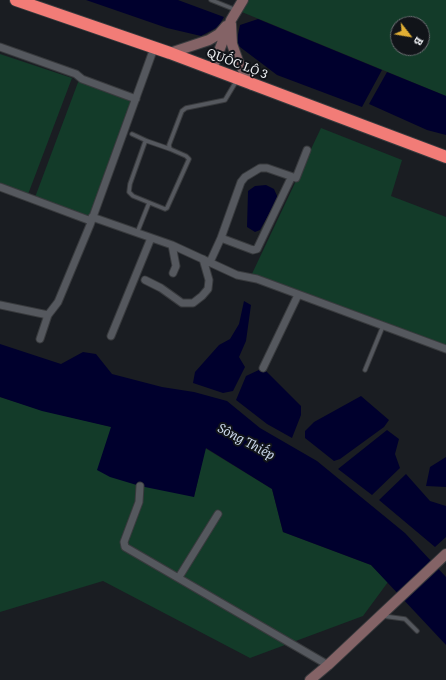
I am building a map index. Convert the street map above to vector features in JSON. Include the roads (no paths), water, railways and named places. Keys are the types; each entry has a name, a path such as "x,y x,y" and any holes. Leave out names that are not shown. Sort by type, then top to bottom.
{"highway":[{"name":"QUỐC LỘ 3","path":"16,0 170,53 446,157"}],"main road":[{"path":"170,53 209,40 219,34 243,0"},
{"path":"212,69 230,20"},
{"path":"230,20 232,44 238,62 252,85"},
{"path":"310,680 328,666 446,554"}],"street":[{"path":"0,47 76,74 82,80 136,99"},
{"path":"40,339 48,315 58,302 92,219 154,48"},
{"path":"145,280 161,288 182,303 193,303 202,296 208,288 210,280 207,261 221,238 241,182 245,177 260,168 267,168 291,178 296,178 307,150"},
{"path":"221,238 253,250 257,249 291,178"},
{"path":"0,187 172,245 237,275 257,279 446,349"},
{"path":"111,336 151,238"},
{"path":"172,245 176,266 173,273"},
{"path":"263,368 298,295"},
{"path":"0,305 48,315"},
{"path":"140,486 139,502 124,542 125,547 179,577 328,666"},
{"path":"179,577 218,514"}],"lane":[{"path":"210,0 237,10"},
{"path":"170,149 169,145 182,111 186,108 225,100 237,79"},
{"path":"132,134 186,156 189,159 167,208 165,209 133,196 129,192 130,184 145,142 148,141"},
{"path":"137,233 149,203"},
{"path":"366,370 383,326"},
{"path":"380,615 405,619 417,631"}],"water":[{"path":"86,0 178,0 224,17 218,27 201,36 167,28"},
{"path":"258,19 382,70 362,107 277,75 236,44 240,25"},
{"path":"387,72 446,96 446,135 427,130 369,104"},
{"path":"266,185 274,189 278,198 260,230 255,232 247,227 248,191 255,186"},
{"path":"244,301 251,305 246,341 239,357 245,367 233,391 223,393 193,383 195,372 219,345 230,339 239,324"},
{"name":"Sông Thiếp","path":"0,344 61,364 83,352 96,354 112,374 162,387 194,392 227,401 260,428 317,461 405,533 446,577 446,645 371,565 283,532 272,489 206,448 194,497 140,486 110,477 97,470 111,427 42,411 0,397"},
{"path":"263,368 301,406 301,415 292,438 267,424 236,400 246,376"},
{"path":"361,396 389,420 384,427 340,459 334,461 305,438 305,431 314,422"},
{"path":"387,430 399,439 395,454 400,468 372,495 338,469"},
{"path":"446,457 446,487 426,486 430,467"},
{"path":"406,474 430,501 446,506 446,537 435,547 379,500"}]}
